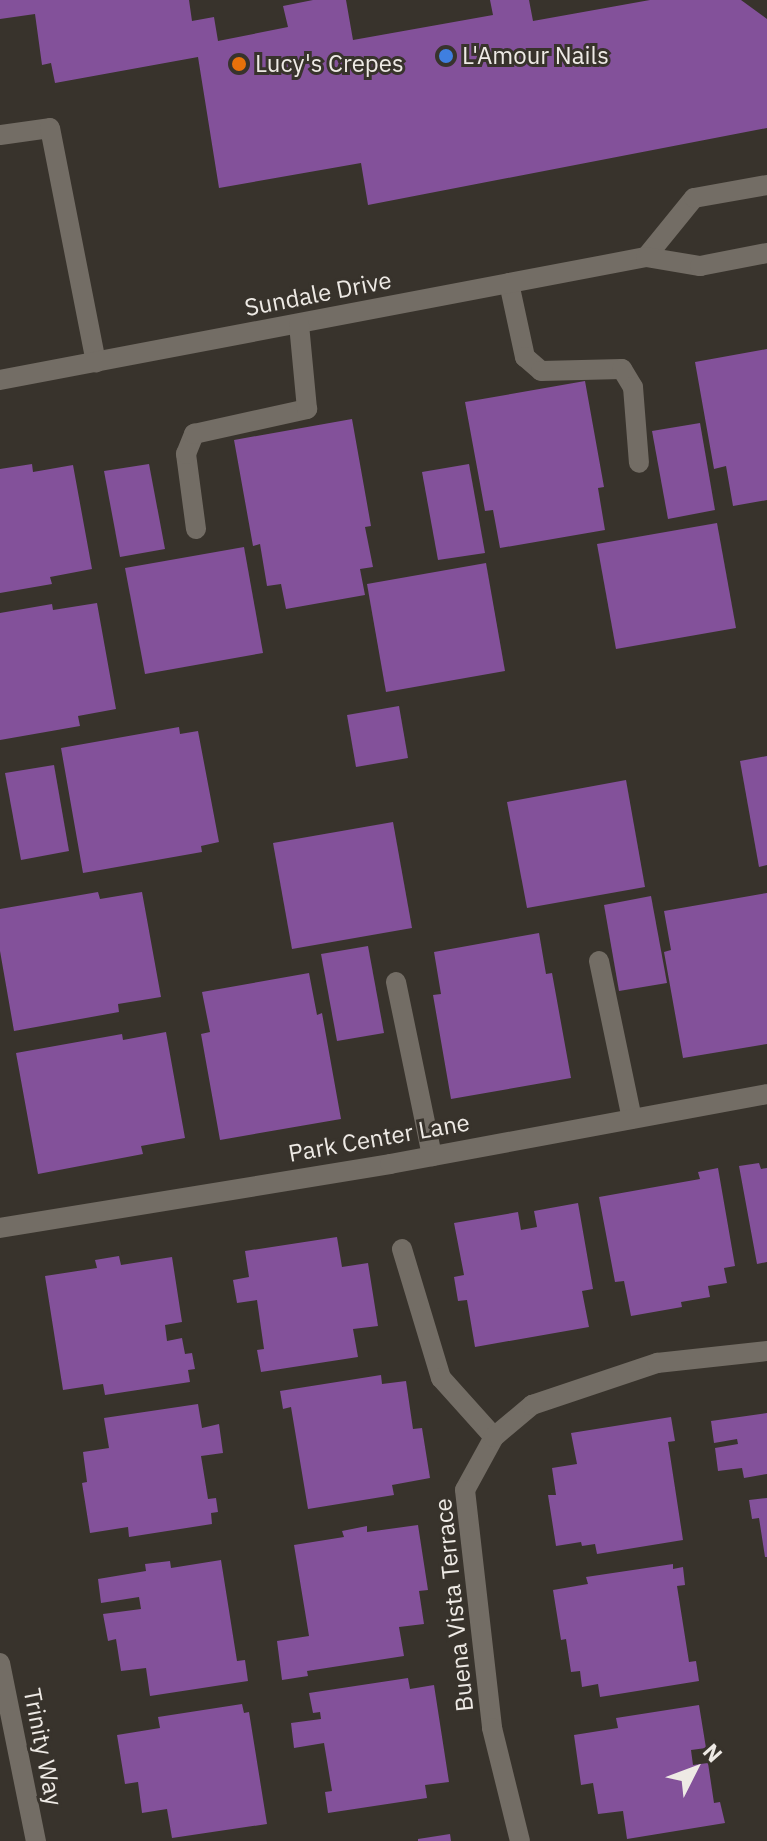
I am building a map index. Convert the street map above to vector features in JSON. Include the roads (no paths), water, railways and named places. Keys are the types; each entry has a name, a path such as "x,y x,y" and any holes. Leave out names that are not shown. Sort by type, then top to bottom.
{"street":[{"path":"0,135 50,128 96,363"},
{"path":"646,257 694,198 767,185"},
{"name":"Sundale Drive","path":"0,380 646,257 700,266 767,253"},
{"path":"509,283 525,357 541,371 622,369 633,387 639,463"},
{"path":"196,529 186,454 194,434 307,409 299,324"},
{"path":"599,961 632,1119"},
{"path":"396,982 432,1156"},
{"name":"Park Center Lane","path":"0,1228 432,1156 767,1094"},
{"path":"402,1249 441,1378 494,1437 532,1405 657,1363 767,1351"},
{"name":"Buena Vista Terrace","path":"494,1437 465,1490 492,1728 520,1841"},
{"name":"Trinity Way","path":"0,1663 36,1841"}],"place":[{"name":"L'Amour Nails","path":"446,56"},
{"name":"Lucy's Crepes","path":"239,64"}]}
